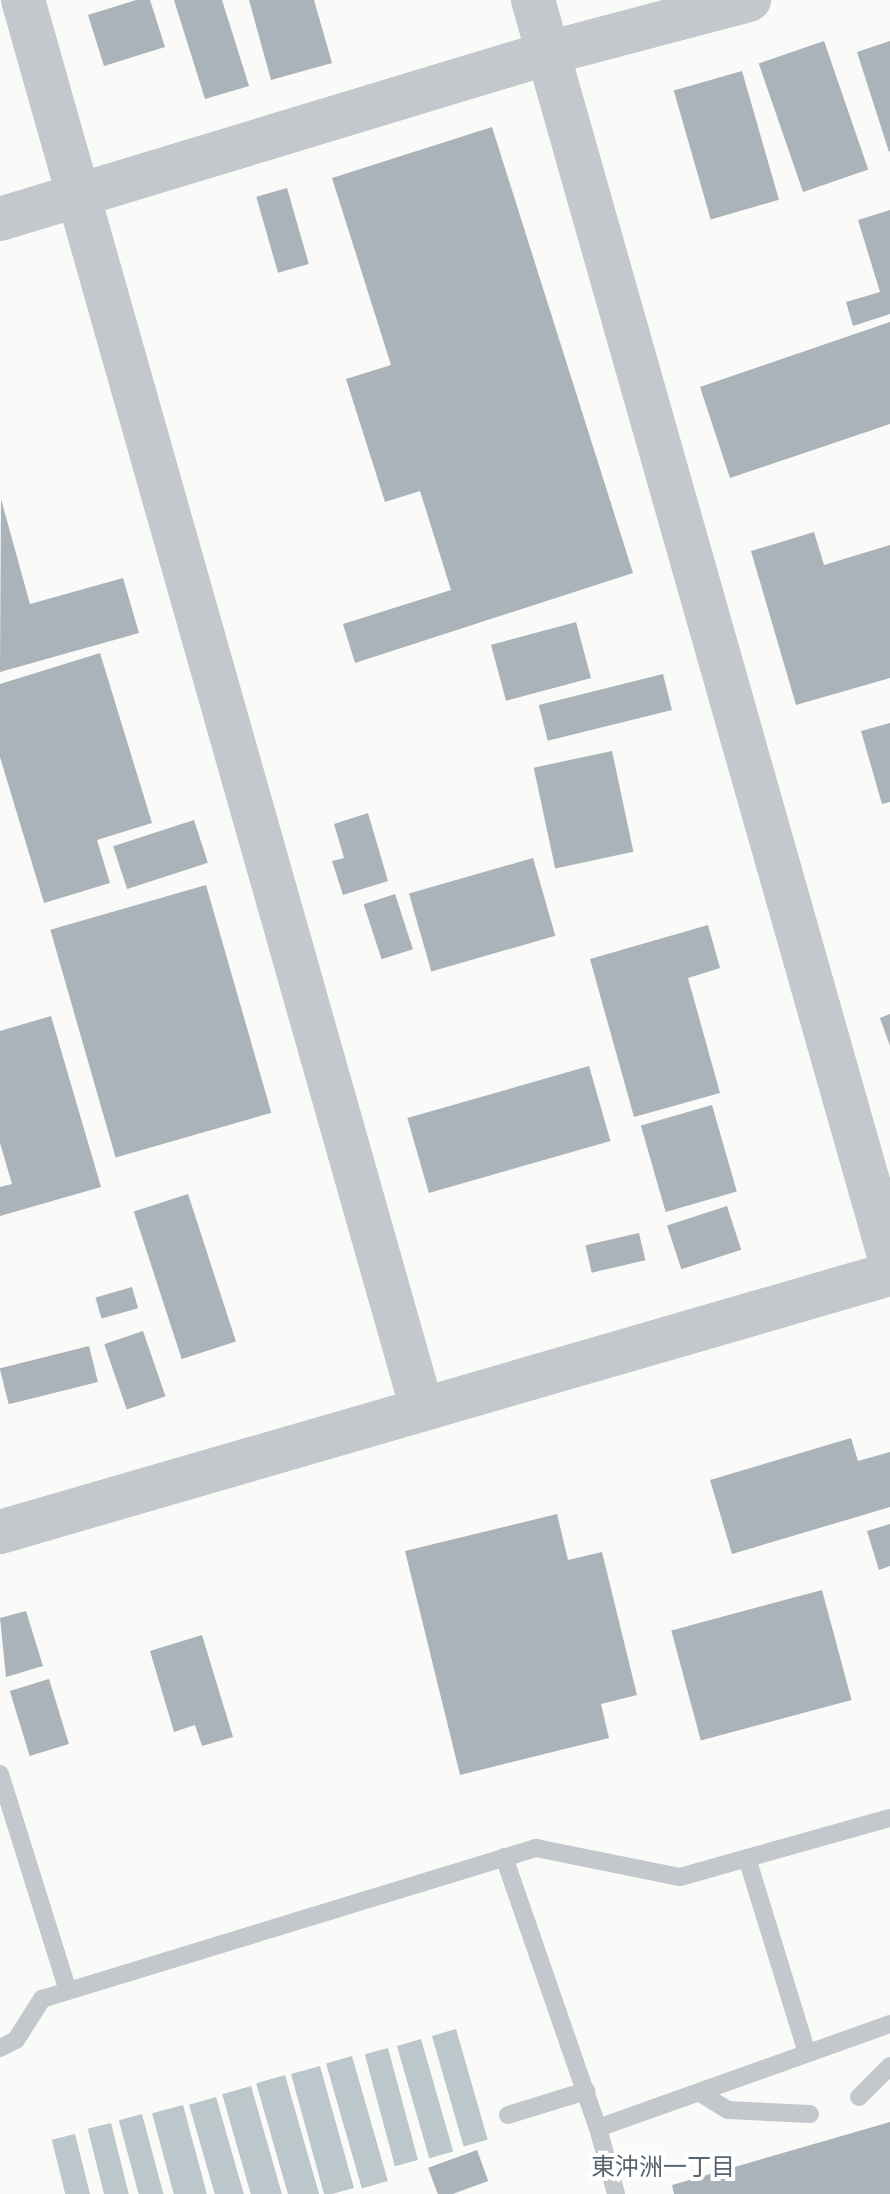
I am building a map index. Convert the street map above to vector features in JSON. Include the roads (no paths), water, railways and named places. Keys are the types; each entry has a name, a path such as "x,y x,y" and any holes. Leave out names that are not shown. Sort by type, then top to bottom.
{"street":[{"path":"23,0 422,1409"},
{"path":"533,0 890,1259"},
{"path":"0,219 81,197 548,53 749,0"},
{"path":"0,1532 890,1274"}],"lane":[{"path":"0,1774 68,1991"},
{"path":"0,2048 16,2040 42,1999 536,1848 680,1877 890,1818"},
{"path":"504,1857 586,2091 616,2194"},
{"path":"747,1858 807,2053"},
{"path":"598,2128 890,2024"},
{"path":"859,2097 890,2066"},
{"path":"508,2115 586,2091"},
{"path":"699,2092 728,2110 810,2114"}],"district":[{"name":"東沖洲一丁目","path":"663,2167"}]}
